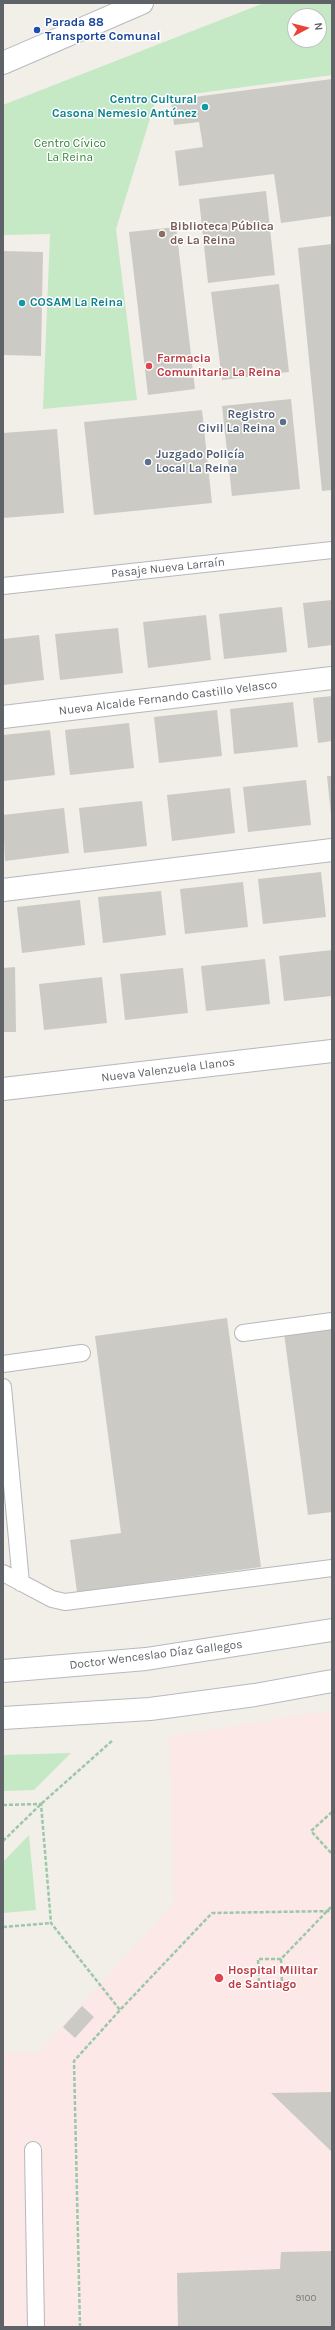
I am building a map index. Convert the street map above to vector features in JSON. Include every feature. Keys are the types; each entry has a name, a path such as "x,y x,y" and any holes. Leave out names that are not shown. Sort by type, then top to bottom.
{"street":[{"path":"3,63 142,3"},
{"name":"Nueva Alcalde Fernando Castillo Velasco","path":"3,717 332,678"},
{"path":"3,890 332,850"},
{"name":"Nueva Valenzuela Llanos","path":"3,1089 332,1051"},
{"name":"Doctor Wenceslao Díaz Gallegos","path":"3,1671 146,1659 332,1630"},
{"path":"3,1718 150,1709 255,1695 332,1681"}],"lane":[{"name":"Pasaje Nueva Larraín","path":"3,586 332,550"},
{"path":"242,1333 332,1321"},
{"path":"3,1364 82,1353"},
{"path":"3,1387 21,1583"},
{"path":"3,1573 52,1599 71,1601 332,1568"},
{"path":"33,2150 36,2327"}],"path":[{"path":"3,1841 41,1804 115,1739"},
{"path":"3,1805 41,1804"},
{"path":"41,1804 51,1923 120,2010"},
{"path":"332,1812 311,1831 332,1854"},
{"path":"281,1958 282,1983 258,1983 258,1959 281,1958 332,1906"},
{"path":"80,2327 74,2061 212,1913 332,1912"},
{"path":"3,1927 51,1923"}],"shaded area":[{"name":"Hospital Militar de Santiago","path":"332,1710 332,2327 3,2327 3,2053 38,2053 174,1903 169,1737"}],"green space":[{"name":"Centro Cívico La Reina","path":"264,3 332,3 332,75 156,99 116,229 137,400 43,409 50,234 3,235 3,105"},
{"path":"71,1753 34,1790 3,1791 3,1755"},
{"path":"29,1835 36,1910 3,1913 3,1862"}],"building":[{"path":"332,79 332,216 281,223 274,174 179,186 175,151 203,147 199,122 174,125 171,100"},
{"path":"266,191 275,275 208,283 199,199"},
{"path":"176,227 195,389 148,395 129,232"},
{"path":"332,244 332,490 322,491 298,248"},
{"name":"COSAM La Reina","path":"3,251 43,252 41,356 3,355"},
{"path":"279,284 289,372 222,380 211,292"},
{"path":"291,399 300,489 232,496 222,406"},
{"name":"Juzgado Policía Local La Reina","path":"202,410 212,503 94,515 84,422"},
{"path":"57,429 64,513 3,518 3,433"},
{"path":"332,600 332,645 308,648 303,603"},
{"path":"282,607 287,652 224,659 219,614"},
{"path":"206,615 211,660 148,668 143,622"},
{"path":"118,628 123,673 60,680 55,634"},
{"path":"39,635 44,680 3,685 3,639"},
{"path":"332,696 332,741 318,743 313,698"},
{"path":"293,702 298,747 234,754 230,709"},
{"path":"217,710 222,756 159,763 154,717"},
{"path":"129,723 134,768 70,775 65,730"},
{"path":"50,730 55,775 3,781 3,735"},
{"path":"327,776 332,776 332,815 331,815"},
{"path":"306,780 311,825 248,832 243,787"},
{"path":"230,788 235,833 172,841 167,795"},
{"path":"142,801 147,846 84,853 79,808"},
{"path":"64,808 69,853 5,861 3,815"},
{"path":"321,872 326,917 263,924 258,879"},
{"path":"243,882 248,927 185,934 180,889"},
{"path":"161,891 166,935 103,943 98,897"},
{"path":"80,900 85,945 22,953 17,907"},
{"path":"332,950 332,996 284,1001 279,956"},
{"path":"265,959 270,1004 206,1011 201,966"},
{"path":"15,967 16,1032 3,1032 3,968"},
{"path":"183,968 188,1013 125,1020 120,974"},
{"path":"102,977 107,1023 44,1030 39,984"},
{"path":"227,1318 261,1567 77,1592 70,1540 121,1533 95,1336"},
{"path":"332,1326 332,1512 308,1515 284,1333"},
{"path":"82,2006 94,2017 75,2038 63,2027"},
{"path":"332,2092 332,2152 271,2093"},
{"path":"332,2251 332,2327 178,2327 177,2273 280,2269 281,2252"}],"place":[{"name":"Parada 88 Transporte Comunal","path":"37,30"},
{"name":"Centro Cultural Casona Nemesio Antúnez","path":"205,107"},
{"name":"Biblioteca Pública de La Reina","path":"162,234"},
{"name":"COSAM La Reina","path":"22,303"},
{"name":"Farmacia Comunitaria La Reina","path":"149,366"},
{"name":"Registro Civil La Reina","path":"283,422"},
{"name":"Juzgado Policía Local La Reina","path":"148,462"},
{"name":"Hospital Militar de Santiago","path":"219,1978"}]}
